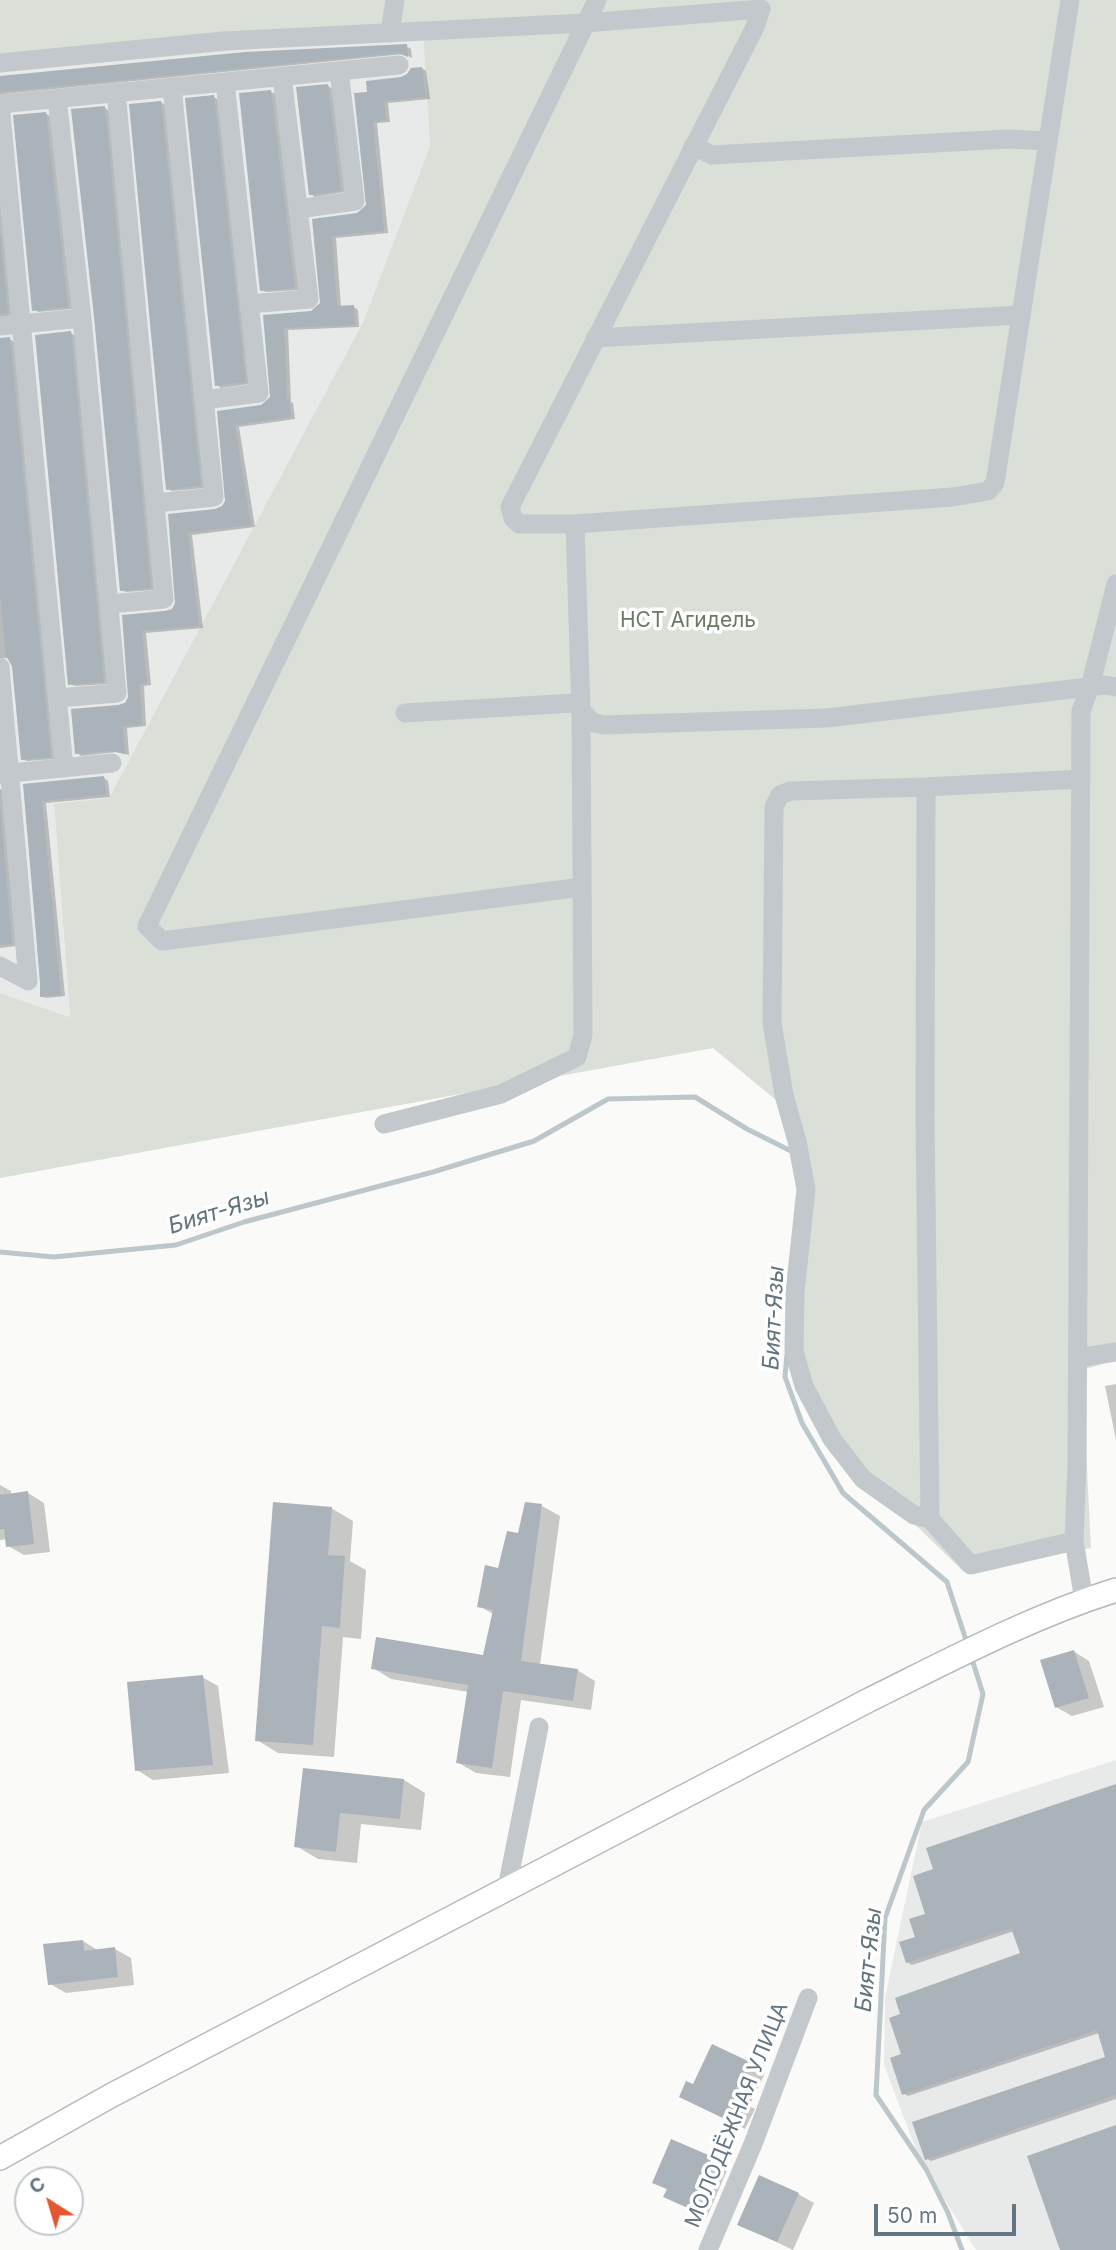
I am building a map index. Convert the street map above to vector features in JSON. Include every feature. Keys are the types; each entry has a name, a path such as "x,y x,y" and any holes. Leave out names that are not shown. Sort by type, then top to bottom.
{"main road":[{"path":"0,2158 112,2095 992,1638 1084,1600 1116,1590"}],"street":[{"path":"390,33 395,0"},
{"path":"582,887 162,941 148,926 597,0"},
{"path":"0,62 223,41 585,23 764,4 755,27 510,507 519,524 575,524 953,497 988,491 995,483 1070,0"},
{"path":"64,768 0,104 399,65"},
{"path":"298,209 355,201 339,71"},
{"path":"249,304 309,299 282,76"},
{"path":"204,400 259,393 225,82"},
{"path":"155,503 214,497 172,87"},
{"path":"109,604 164,599 116,92"},
{"path":"57,98 82,318 117,692 58,698"},
{"path":"693,146 712,155 1007,139 1048,141"},
{"path":"595,338 1021,315"},
{"path":"0,326 82,318"},
{"path":"384,1124 501,1094 577,1057 583,1035 581,711 575,524"},
{"path":"1084,1600 1074,1542 1078,1358 1082,711 1116,584"},
{"path":"0,667 5,774 28,981 0,966"},
{"path":"405,713 575,703 592,722 603,725 827,718 1105,685 1116,687"},
{"path":"5,774 112,763"},
{"path":"1074,1542 971,1565 930,1520 914,1515 863,1479 832,1439 804,1386 793,1351 795,1292 806,1189 797,1141 784,1095 772,1023 774,807 780,795 790,791 1081,779"},
{"path":"926,787 925,1119 930,1520"},
{"path":"1078,1358 1116,1352"},
{"path":"507,1888 538,1727"},
{"name":"МОЛОДЁЖНАЯ УЛИЦА","path":"708,2250 808,1998"}],"shaded area":[{"path":"423,34 430,146 363,322 109,798 54,805 70,1017 0,993 0,72"},
{"path":"1116,1760 1116,2250 976,2250 920,2160 884,2065 885,1997 922,1822"}],"green space":[{"name":"НСТ Агидель","path":"0,0 1116,0 1116,1360 1082,1370 1091,1548 964,1572 854,1465 801,1368 804,1165 776,1100 713,1048 0,1178 0,993 70,1017 54,804 109,798 363,322 430,146 423,34 0,72"}],"building":[{"path":"407,44 408,57 398,53 0,92 0,76 245,52"},
{"path":"422,67 426,97 384,101 386,120 373,122 384,231 332,236 337,306 354,305 355,325 284,328 287,399 291,417 235,425 251,525 188,533 199,626 142,631 147,683 140,684 142,725 123,726 125,754 111,751 75,754 71,709 118,705 125,703 128,697 122,615 165,611 172,609 175,603 168,514 215,509 225,501 217,411 261,405 270,397 263,315 311,311 320,303 312,219 357,213 366,205 354,93 367,92 366,81 401,77 411,68"},
{"path":"328,84 341,191 309,195 296,87"},
{"path":"271,90 295,288 260,291 239,93"},
{"path":"214,95 246,382 215,386 185,98"},
{"path":"161,101 201,486 166,490 129,104"},
{"path":"105,106 151,588 120,591 71,109"},
{"path":"46,112 68,307 32,311 13,115"},
{"path":"0,232 8,313 0,314"},
{"path":"71,331 104,682 68,685 35,335"},
{"path":"10,337 51,757 21,760 12,666 6,656 0,594 0,338"},
{"path":"104,776 106,795 42,801 61,995 40,997 23,784"},
{"path":"0,805 12,944 0,945"},
{"path":"28,1491 34,1544 6,1547 4,1529 0,1529 0,1495"},
{"path":"273,1502 332,1507 328,1555 345,1556 340,1628 322,1626 313,1745 255,1741"},
{"path":"525,1502 542,1504 521,1661 578,1669 573,1701 503,1691 492,1768 456,1763 468,1685 371,1669 376,1637 483,1655 493,1610 477,1607 485,1565 498,1568 507,1531 518,1533"},
{"path":"1074,1650 1089,1698 1055,1708 1040,1660"},
{"path":"203,1675 213,1765 135,1771 127,1682"},
{"path":"303,1768 404,1779 400,1819 340,1813 336,1852 294,1847"},
{"path":"1116,1784 1116,2095 925,2160 912,2122 1105,2057 1097,2030 902,2095 890,2058 901,2054 889,2018 900,2014 895,1998 1020,1953 1011,1928 906,1963 899,1942 915,1937 909,1919 925,1914 913,1876 933,1869 926,1848"},
{"path":"83,1940 84,1951 115,1947 118,1977 48,1985 43,1944"},
{"path":"712,2044 750,2062 733,2095 740,2098 729,2121 679,2097 686,2081 693,2084"},
{"path":"1116,2125 1116,2250 1060,2250 1027,2156"},
{"path":"671,2139 713,2157 690,2209 663,2197 667,2189 652,2183"},
{"path":"759,2175 799,2193 777,2242 737,2225"}],"waterway":[{"name":"Бият-Язы","path":"0,1252 54,1257 176,1245 244,1222 433,1172 534,1141 608,1099 695,1097 747,1129 795,1153"},
{"name":"Бият-Язы","path":"787,1354 785,1377 802,1423 843,1493 947,1582 967,1643"},
{"name":"Бият-Язы","path":"962,2250 948,2213 926,2169 876,2095 885,1918 924,1810 968,1762 983,1694 971,1656"}]}
